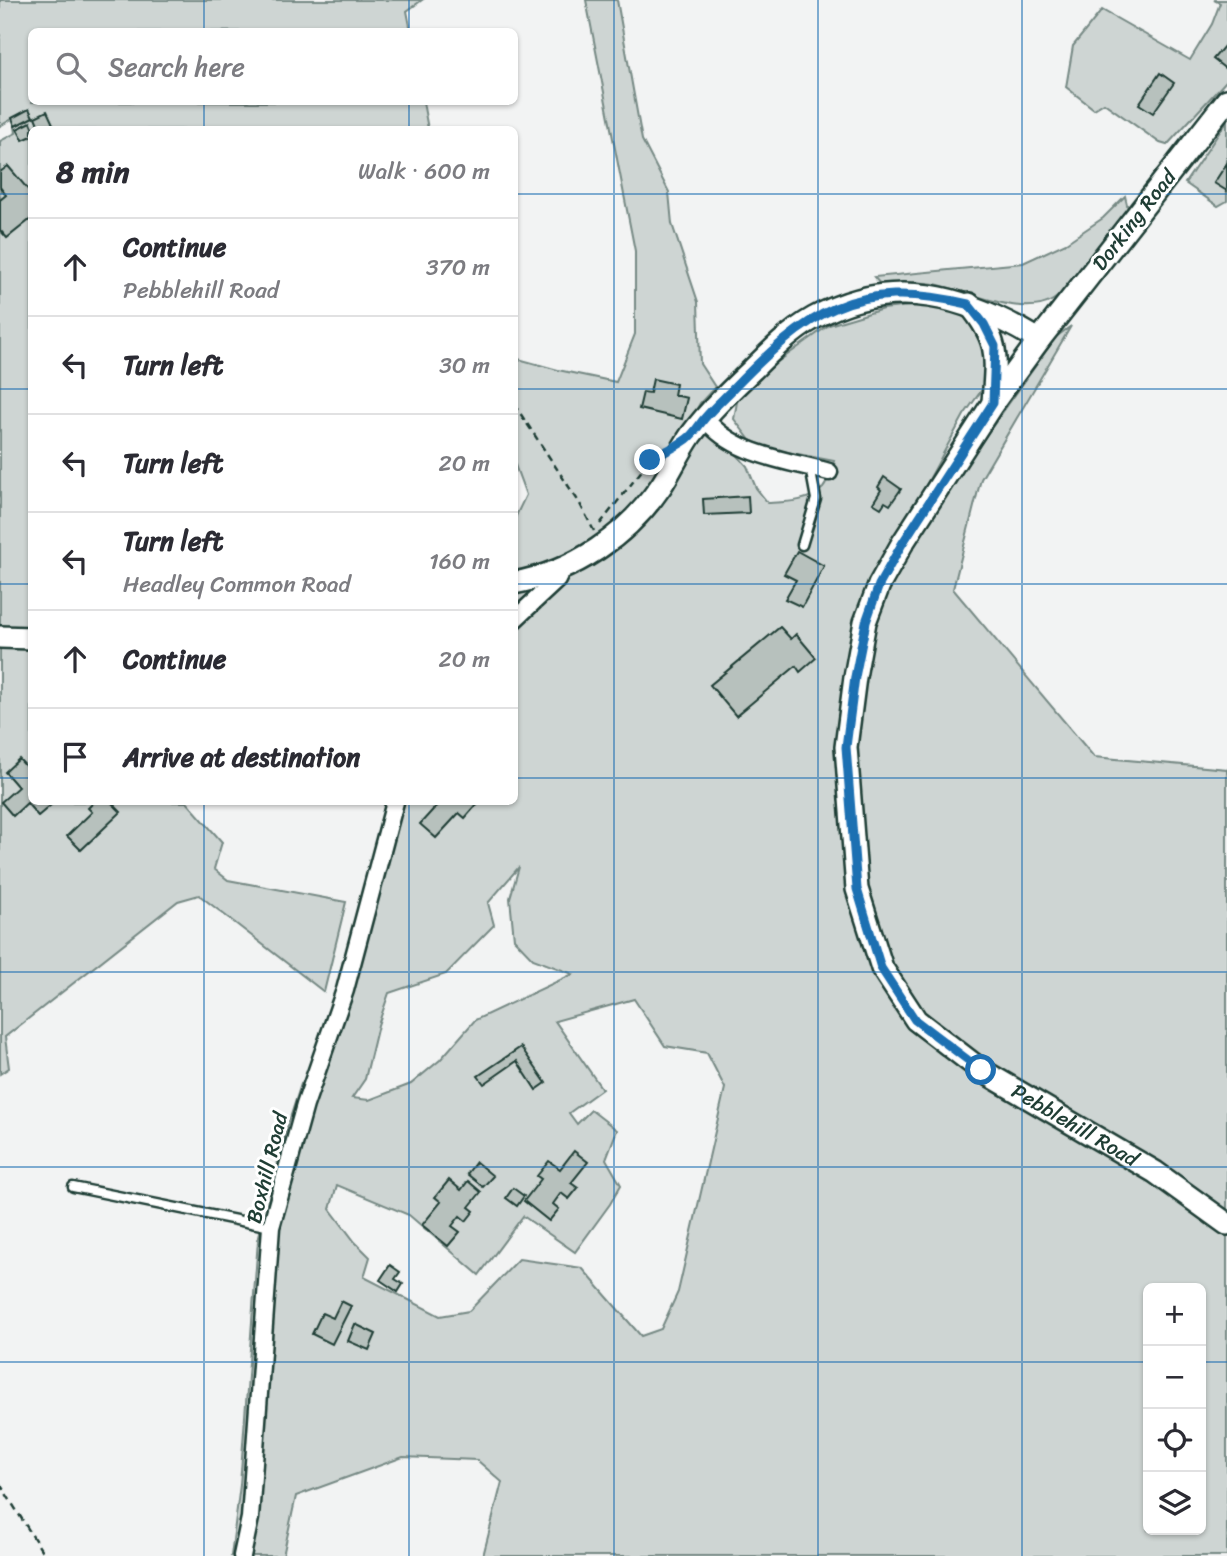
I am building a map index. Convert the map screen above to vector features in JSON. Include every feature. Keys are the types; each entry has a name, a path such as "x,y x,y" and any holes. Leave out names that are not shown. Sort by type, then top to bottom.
{"main road":[{"name":"Dorking Road","path":"1039,340 1227,100"},
{"path":"518,583 562,570 598,538 625,528 661,486 689,438 705,418 789,335 812,319 839,306 868,297 900,293 933,296 968,304 1039,340"},
{"path":"968,304 984,324 995,346 993,403"},
{"name":"Pebblehill Road","path":"1039,340 993,403 902,544 879,585 866,622 855,677 846,747 857,889 881,968 915,1020 981,1070 1155,1172 1227,1224"},
{"path":"0,637 28,638"}],"street":[{"path":"705,418 724,438 755,453 829,472"},
{"path":"518,616 557,580 562,570"},
{"path":"518,590 530,606"},
{"name":"Boxhill Road","path":"242,1556 250,1518 271,1227 304,1105 345,990 394,805"}],"lane":[{"path":"802,545 816,499 810,467"},
{"path":"73,1187 271,1227"}],"path":[{"path":"518,410 579,502 598,538"},
{"path":"598,538 606,519 650,460 660,455"},
{"path":"0,1484 45,1556"}],"shaded area":[{"path":"0,0 422,0 407,11 410,28 28,28 28,105 424,105 427,126 28,126 28,805 190,805 222,842 214,869 228,880 346,902 324,992 199,895 178,901 5,1037 9,1068 0,1074 0,141 16,133 15,126 33,117 29,109 0,126"},
{"path":"586,0 617,0 642,140 669,192 672,224 698,302 700,364 715,387 700,403 689,423 717,432 747,466 756,488 768,503 797,500 818,493 827,482 834,461 772,449 750,440 734,419 738,396 772,366 829,325 883,309 919,305 949,309 971,321 984,340 986,384 964,415 867,594 872,622 908,545 1056,337 1071,326 981,479 953,589 1094,757 1227,769 1227,1556 483,1556 502,1482 477,1460 403,1457 296,1496 283,1556 231,1556 240,1485 258,1240 284,1137 301,1084 316,1087 402,805 518,805 518,512 526,495 518,473 518,359 616,382 635,334 635,251","holes":["519,867 510,898 514,939 533,959 573,974 475,1020 440,1060 411,1084 369,1100 352,1098 365,1079 389,993 446,974 494,925 488,903","634,999 665,1046 707,1053 725,1088 678,1292 661,1329 641,1336 582,1268 519,1259 469,1311 440,1316 364,1277 370,1257 330,1209 337,1185 409,1215 479,1275 523,1216 575,1252 621,1185 606,1159 617,1130 591,1110 577,1124 569,1113 602,1089 555,1021"]},
{"path":"1214,0 1227,0 1227,80 1167,145 1160,143 1104,103 1094,109 1066,87 1073,46 1102,10 1190,60 1212,24 1220,3"},
{"path":"1227,121 1227,201 1218,206 1185,183"},
{"path":"1125,196 1128,209 1082,271 1062,293 1040,305 1011,305 927,283 880,284 874,277 1023,263 1066,243 1103,218"}],"building":[{"path":"1227,46 1227,70 1213,59"},
{"path":"1160,73 1174,83 1153,113 1139,104"},
{"path":"29,109 33,117 15,126 12,118"},
{"path":"47,111 53,124 39,126 35,117"},
{"path":"31,122 32,126 28,126 28,138 23,140 17,129"},
{"path":"1227,163 1227,191 1214,183"},
{"path":"8,166 28,189 28,221 7,238 0,230 0,200 6,195 0,187 0,172"},
{"path":"653,379 676,384 674,395 687,398 682,419 639,409 643,392 650,393"},
{"path":"884,477 901,489 890,505 885,502 881,508 873,503 881,490 878,487"},
{"path":"748,496 749,513 704,515 703,499"},
{"path":"797,551 824,566 802,607 785,599 796,580 784,574"},
{"path":"780,627 791,639 796,634 816,658 800,672 796,666 736,716 710,685"},
{"path":"19,759 28,769 28,804 13,816 1,802 18,787 5,772"},
{"path":"29,805 51,805 38,816"},
{"path":"91,805 114,805 121,812 81,850 67,836 92,812 88,808"},
{"path":"437,805 476,805 465,818 459,813 436,838 420,824"},
{"path":"521,1047 546,1083 536,1090 517,1061 484,1084 478,1076"},
{"path":"574,1151 588,1162 571,1183 578,1188 569,1199 561,1193 553,1204 559,1209 549,1221 524,1201 541,1179 537,1176 549,1161 560,1169"},
{"path":"476,1162 493,1176 483,1187 467,1174"},
{"path":"449,1180 461,1190 468,1181 481,1192 469,1207 474,1211 466,1221 460,1216 452,1226 460,1232 448,1246 422,1225 441,1202 435,1197"},
{"path":"513,1188 524,1196 517,1206 506,1198"},
{"path":"390,1265 400,1272 395,1279 403,1284 398,1292 380,1280"},
{"path":"341,1301 351,1306 332,1344 312,1334 322,1313 333,1318"},
{"path":"355,1324 376,1334 369,1350 348,1341"}],"route":[{"path":"650,460 689,438 731,390 789,335 812,319 839,306 868,297 900,293 933,296 968,304 990,335 996,357 993,403 943,478 879,585 866,622 855,677 846,747 857,889 881,968 915,1020 981,1070"}]}
